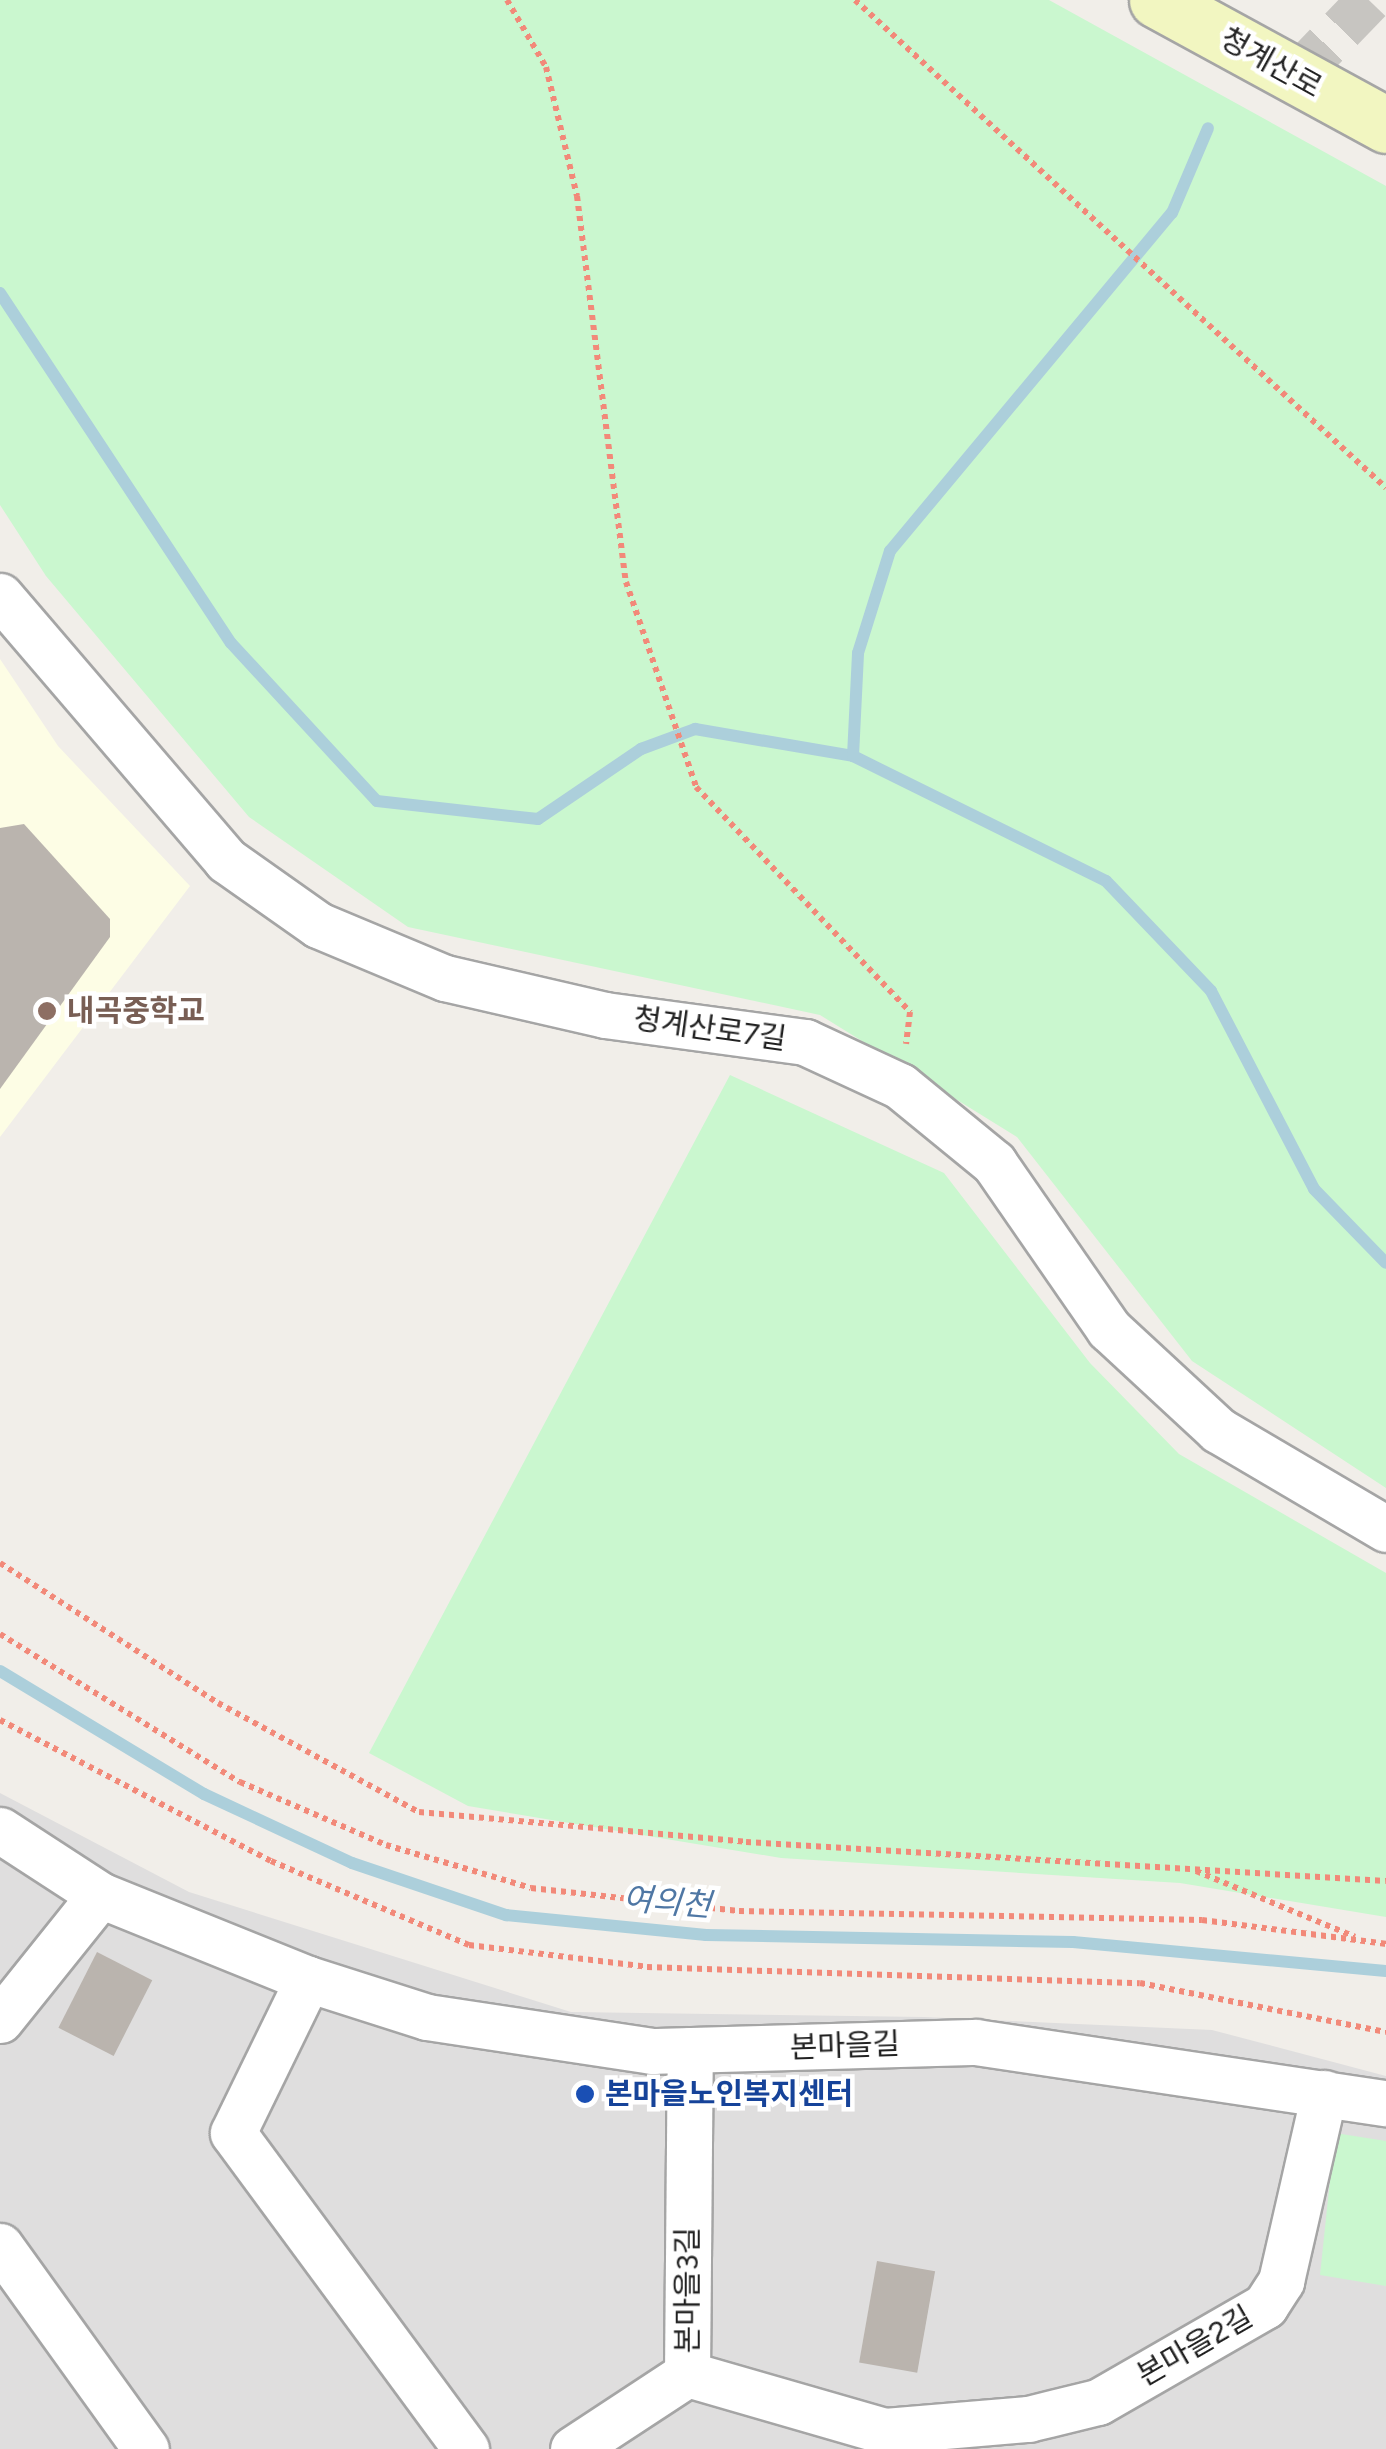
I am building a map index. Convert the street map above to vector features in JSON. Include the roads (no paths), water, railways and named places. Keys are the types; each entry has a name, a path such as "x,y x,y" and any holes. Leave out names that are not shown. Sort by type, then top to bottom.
{"main road":[{"name":"청계산로","path":"1157,0 1386,125"}],"street":[{"name":"청계산로7길","path":"0,596 226,860 318,925 445,978 605,1015 805,1042 900,1086 994,1163 1109,1329 1218,1430 1386,1529"},
{"name":"본마을길","path":"0,1830 100,1895 308,1979 427,2017 690,2059 976,2042 1386,2103"},
{"path":"0,2020 100,1895"},
{"path":"308,1979 233,2134 466,2449"},
{"name":"본마을3길","path":"573,2449 687,2374 690,2059"},
{"name":"본마을2길","path":"687,2374 885,2431 1031,2434 1098,2402 1265,2306 1281,2281 1324,2093"},
{"path":"0,2246 146,2449"}],"waterway":[{"path":"853,756 858,653 890,551 1172,213 1208,128"},
{"path":"0,293 231,643 377,801 538,819 641,749 695,729 853,756 1106,881 1211,991 1314,1189 1386,1263"},
{"name":"여의천","path":"0,1671 204,1794 352,1863 506,1915 706,1935 1073,1942 1386,1971"}],"tunnel":[{"path":"1295,77 1369,0"}],"place":[{"name":"내곡중학교","path":"47,1011"},
{"name":"본마을노인복지센터","path":"585,2094"}]}
